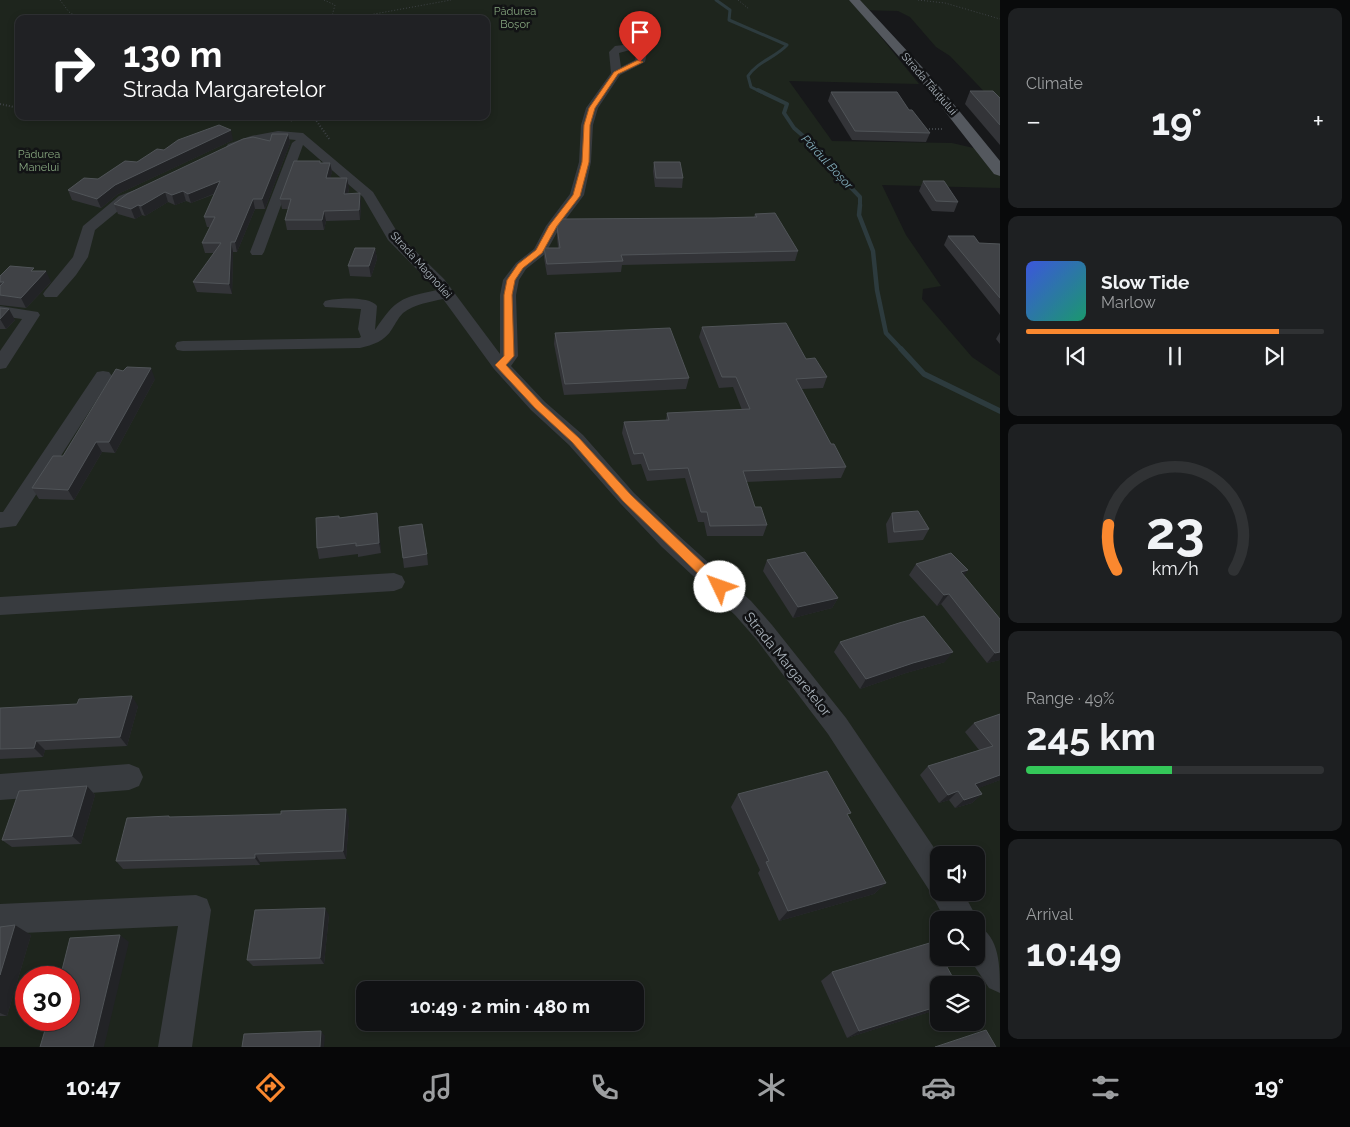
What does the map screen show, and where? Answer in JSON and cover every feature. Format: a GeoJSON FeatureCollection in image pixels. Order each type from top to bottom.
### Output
{"type":"FeatureCollection","features":[{"type":"Feature","properties":{"kind":"main road","name":"Strada Tăuțiului"},"geometry":{"type":"LineString","coordinates":[[854,0],[894,42],[1000,170]]}},
{"type":"Feature","properties":{"kind":"street"},"geometry":{"type":"LineString","coordinates":[[500,365],[509,356],[508,295],[511,280],[520,266],[540,251],[553,226],[577,196],[585,162],[587,125],[592,108],[616,73]]}},
{"type":"Feature","properties":{"kind":"street","name":"Strada Magnoliei"},"geometry":{"type":"LineString","coordinates":[[224,151],[255,138],[278,135],[299,136],[305,140],[368,195],[393,237],[447,293],[500,365]]}},
{"type":"Feature","properties":{"kind":"street"},"geometry":{"type":"LineString","coordinates":[[257,252],[298,143],[305,140]]}},
{"type":"Feature","properties":{"kind":"street"},"geometry":{"type":"LineString","coordinates":[[51,294],[74,268],[87,247],[88,229],[124,199],[156,185]]}},
{"type":"Feature","properties":{"kind":"street"},"geometry":{"type":"LineString","coordinates":[[183,346],[360,343],[382,334],[396,312],[408,304],[447,293]]}},
{"type":"Feature","properties":{"kind":"street"},"geometry":{"type":"LineString","coordinates":[[331,304],[363,304],[370,306],[366,329],[370,340]]}},
{"type":"Feature","properties":{"kind":"street"},"geometry":{"type":"LineString","coordinates":[[0,311],[32,315],[0,364]]}},
{"type":"Feature","properties":{"kind":"street","name":"Strada Margaretelor"},"geometry":{"type":"LineString","coordinates":[[500,365],[538,406],[576,440],[627,498],[670,541],[743,608],[764,632],[837,726],[930,868]]}},
{"type":"Feature","properties":{"kind":"street"},"geometry":{"type":"LineString","coordinates":[[0,520],[9,520],[103,376]]}},
{"type":"Feature","properties":{"kind":"street"},"geometry":{"type":"LineString","coordinates":[[0,606],[394,582]]}},
{"type":"Feature","properties":{"kind":"street"},"geometry":{"type":"LineString","coordinates":[[0,787],[129,777]]}},
{"type":"Feature","properties":{"kind":"street"},"geometry":{"type":"LineString","coordinates":[[0,919],[196,910],[175,1047]]}},
{"type":"Feature","properties":{"kind":"street"},"geometry":{"type":"LineString","coordinates":[[985,954],[1000,977]]}},
{"type":"Feature","properties":{"kind":"path"},"geometry":{"type":"LineString","coordinates":[[60,0],[74,15]]}},
{"type":"Feature","properties":{"kind":"path"},"geometry":{"type":"LineString","coordinates":[[324,0],[335,5],[332,15]]}},
{"type":"Feature","properties":{"kind":"path"},"geometry":{"type":"LineString","coordinates":[[369,15],[451,0]]}},
{"type":"Feature","properties":{"kind":"path"},"geometry":{"type":"LineString","coordinates":[[738,0],[749,9]]}},
{"type":"Feature","properties":{"kind":"path"},"geometry":{"type":"LineString","coordinates":[[918,0],[944,3],[1000,18]]}},
{"type":"Feature","properties":{"kind":"path"},"geometry":{"type":"LineString","coordinates":[[0,104],[15,107]]}},
{"type":"Feature","properties":{"kind":"path"},"geometry":{"type":"LineString","coordinates":[[923,129],[942,129]]}},
{"type":"Feature","properties":{"kind":"green space"},"geometry":{"type":"Polygon","coordinates":[[[0,0],[1000,0],[1000,108],[950,56],[936,47],[910,17],[898,11],[859,10],[919,84],[789,81],[832,141],[952,143],[978,149],[1000,176],[1000,188],[882,185],[906,235],[941,286],[923,289],[922,299],[972,357],[1000,376],[1000,1047],[0,1047],[0,0]]]}},
{"type":"Feature","properties":{"kind":"building"},"geometry":{"type":"Polygon","coordinates":[[[970,91],[993,91],[1000,98],[1000,125],[970,91]]]}},
{"type":"Feature","properties":{"kind":"building"},"geometry":{"type":"Polygon","coordinates":[[[831,92],[897,92],[909,110],[912,110],[930,133],[855,131],[831,92]]]}},
{"type":"Feature","properties":{"kind":"building"},"geometry":{"type":"Polygon","coordinates":[[[219,125],[231,130],[115,185],[97,199],[68,190],[84,178],[98,179],[125,161],[137,162],[157,149],[164,150],[178,140],[219,125]]]}},
{"type":"Feature","properties":{"kind":"building"},"geometry":{"type":"Polygon","coordinates":[[[272,134],[288,134],[262,199],[253,199],[235,242],[231,242],[229,284],[193,282],[221,243],[202,243],[215,217],[204,217],[220,181],[188,194],[183,191],[172,195],[165,192],[141,206],[138,205],[131,209],[114,204],[127,194],[243,139],[253,137],[270,141],[272,134]]]}},
{"type":"Feature","properties":{"kind":"building"},"geometry":{"type":"Polygon","coordinates":[[[294,161],[330,163],[326,178],[347,178],[344,194],[360,193],[359,210],[324,211],[322,220],[285,220],[291,199],[280,199],[294,161]]]}},
{"type":"Feature","properties":{"kind":"building"},"geometry":{"type":"Polygon","coordinates":[[[654,162],[680,162],[683,178],[656,178],[654,162]]]}},
{"type":"Feature","properties":{"kind":"building"},"geometry":{"type":"Polygon","coordinates":[[[923,181],[944,181],[958,202],[936,201],[923,181]]]}},
{"type":"Feature","properties":{"kind":"building"},"geometry":{"type":"Polygon","coordinates":[[[775,213],[798,251],[621,255],[623,261],[547,264],[544,248],[560,248],[557,227],[562,219],[757,217],[755,214],[775,213]]]}},
{"type":"Feature","properties":{"kind":"building"},"geometry":{"type":"Polygon","coordinates":[[[948,236],[974,236],[979,243],[1000,244],[1000,298],[948,236]]]}},
{"type":"Feature","properties":{"kind":"building"},"geometry":{"type":"Polygon","coordinates":[[[355,248],[375,248],[369,266],[348,266],[355,248]]]}},
{"type":"Feature","properties":{"kind":"building"},"geometry":{"type":"Polygon","coordinates":[[[10,266],[34,268],[31,271],[46,271],[21,298],[0,295],[0,286],[4,282],[0,282],[0,276],[10,266]]]}},
{"type":"Feature","properties":{"kind":"building"},"geometry":{"type":"Polygon","coordinates":[[[0,308],[9,309],[0,319],[0,308]]]}},
{"type":"Feature","properties":{"kind":"building"},"geometry":{"type":"Polygon","coordinates":[[[786,323],[806,359],[815,358],[827,377],[796,379],[831,444],[834,444],[846,467],[743,471],[755,507],[761,507],[767,525],[710,526],[707,512],[701,512],[688,468],[649,470],[643,453],[634,454],[624,422],[669,420],[667,413],[750,409],[736,377],[722,377],[702,327],[786,323]]]}},
{"type":"Feature","properties":{"kind":"building"},"geometry":{"type":"Polygon","coordinates":[[[670,328],[689,378],[565,384],[555,333],[670,328]]]}},
{"type":"Feature","properties":{"kind":"building"},"geometry":{"type":"Polygon","coordinates":[[[127,367],[151,368],[109,442],[96,442],[68,490],[32,488],[53,456],[63,456],[116,369],[123,371],[127,367]]]}},
{"type":"Feature","properties":{"kind":"building"},"geometry":{"type":"Polygon","coordinates":[[[918,511],[929,529],[894,532],[892,513],[918,511]]]}},
{"type":"Feature","properties":{"kind":"building"},"geometry":{"type":"Polygon","coordinates":[[[377,513],[379,543],[356,546],[356,543],[317,548],[316,518],[339,516],[339,518],[377,513]]]}},
{"type":"Feature","properties":{"kind":"building"},"geometry":{"type":"Polygon","coordinates":[[[422,524],[427,554],[403,558],[399,527],[422,524]]]}},
{"type":"Feature","properties":{"kind":"building"},"geometry":{"type":"Polygon","coordinates":[[[805,552],[838,598],[798,607],[767,560],[805,552]]]}},
{"type":"Feature","properties":{"kind":"building"},"geometry":{"type":"Polygon","coordinates":[[[951,553],[968,570],[961,572],[1000,619],[1000,652],[995,653],[949,594],[944,595],[916,564],[951,553]]]}},
{"type":"Feature","properties":{"kind":"building"},"geometry":{"type":"Polygon","coordinates":[[[924,616],[953,652],[866,679],[840,642],[899,623],[924,616]]]}},
{"type":"Feature","properties":{"kind":"building"},"geometry":{"type":"Polygon","coordinates":[[[132,696],[120,737],[36,741],[34,748],[0,749],[0,708],[77,704],[79,699],[132,696]]]}},
{"type":"Feature","properties":{"kind":"building"},"geometry":{"type":"Polygon","coordinates":[[[1000,714],[1000,775],[975,784],[982,794],[964,800],[958,791],[948,795],[928,766],[993,746],[974,723],[1000,714]]]}},
{"type":"Feature","properties":{"kind":"building"},"geometry":{"type":"Polygon","coordinates":[[[827,771],[851,813],[847,814],[886,883],[788,911],[766,862],[769,861],[738,794],[827,771]]]}},
{"type":"Feature","properties":{"kind":"building"},"geometry":{"type":"Polygon","coordinates":[[[87,786],[72,836],[2,840],[19,791],[87,786]]]}},
{"type":"Feature","properties":{"kind":"building"},"geometry":{"type":"Polygon","coordinates":[[[346,809],[343,851],[255,854],[255,858],[116,861],[127,818],[281,814],[281,811],[346,809]]]}},
{"type":"Feature","properties":{"kind":"building"},"geometry":{"type":"Polygon","coordinates":[[[325,908],[320,958],[247,960],[255,910],[325,908]]]}},
{"type":"Feature","properties":{"kind":"building"},"geometry":{"type":"Polygon","coordinates":[[[15,925],[0,975],[0,927],[15,925]]]}},
{"type":"Feature","properties":{"kind":"building"},"geometry":{"type":"Polygon","coordinates":[[[120,935],[93,1047],[40,1047],[45,1031],[80,1031],[80,966],[63,966],[70,938],[120,935]]]}},
{"type":"Feature","properties":{"kind":"building"},"geometry":{"type":"Polygon","coordinates":[[[930,943],[930,966],[946,966],[952,976],[930,976],[930,1009],[859,1031],[832,972],[930,943]]]}},
{"type":"Feature","properties":{"kind":"building"},"geometry":{"type":"Polygon","coordinates":[[[321,1031],[320,1047],[242,1047],[244,1034],[321,1031]]]}},
{"type":"Feature","properties":{"kind":"building"},"geometry":{"type":"Polygon","coordinates":[[[985,1031],[996,1047],[935,1047],[985,1031]]]}},
{"type":"Feature","properties":{"kind":"waterway","name":"Pârâul Boșor"},"geometry":{"type":"LineString","coordinates":[[716,0],[730,10],[729,20],[787,45],[748,76],[751,87],[761,92]]}},
{"type":"Feature","properties":{"kind":"waterway","name":"Pârâul Boșor"},"geometry":{"type":"LineString","coordinates":[[758,90],[787,104],[784,113],[794,128],[816,147],[832,168],[860,197],[860,205]]}},
{"type":"Feature","properties":{"kind":"waterway","name":"Pârâul Boșor"},"geometry":{"type":"LineString","coordinates":[[860,205],[859,215],[873,251],[877,290],[886,333],[902,350]]}},
{"type":"Feature","properties":{"kind":"waterway","name":"Pârâul Boșor"},"geometry":{"type":"LineString","coordinates":[[901,349],[924,374],[1000,411]]}},
{"type":"Feature","properties":{"kind":"route"},"geometry":{"type":"LineString","coordinates":[[640,62],[616,73],[592,108],[587,125],[585,162],[577,196],[553,226],[540,251],[520,266],[511,280],[508,295],[509,356],[500,365],[538,406],[576,440],[627,498],[720,587]]}},
{"type":"Feature","properties":{"kind":"park label","name":"Pădurea Boșor"},"geometry":{"type":"Point","coordinates":[515,17]}},
{"type":"Feature","properties":{"kind":"park label","name":"Pădurea Manelui"},"geometry":{"type":"Point","coordinates":[39,160]}}]}
